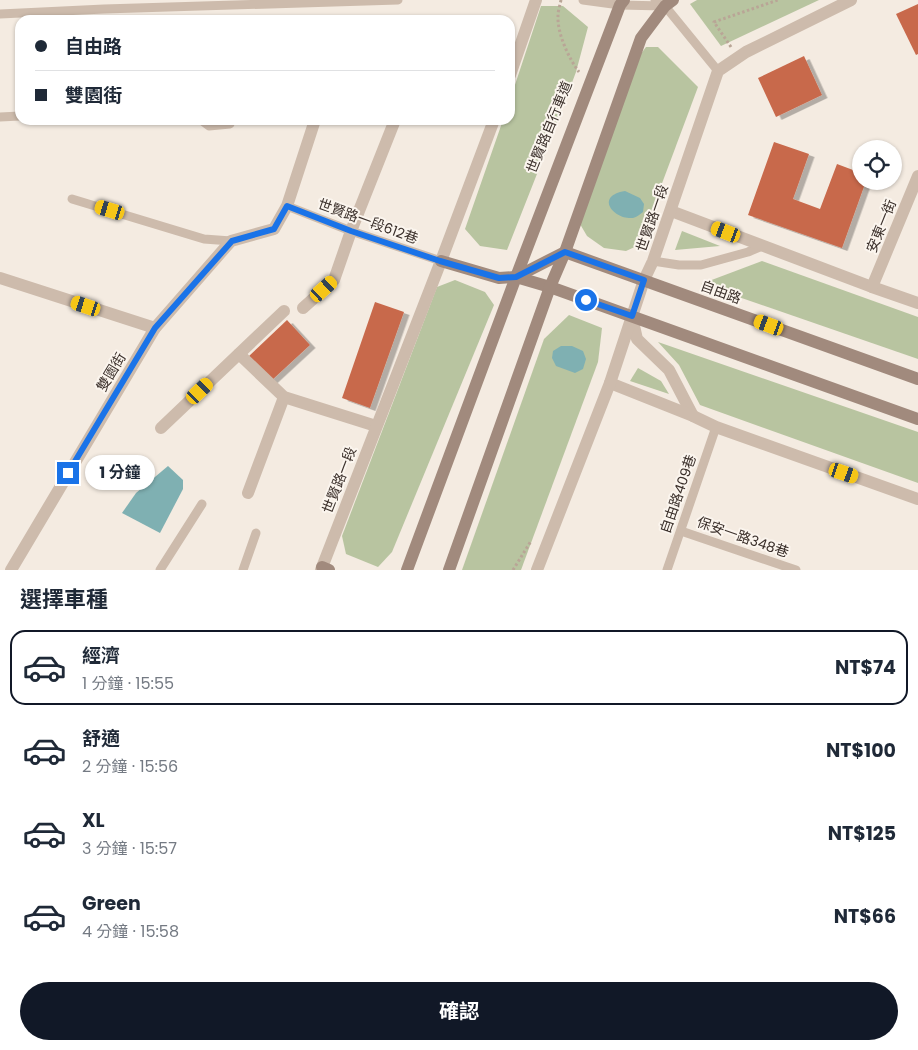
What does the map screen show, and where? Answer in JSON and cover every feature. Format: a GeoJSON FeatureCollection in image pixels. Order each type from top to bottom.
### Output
{"type":"FeatureCollection","features":[{"type":"Feature","properties":{"kind":"street"},"geometry":{"type":"LineString","coordinates":[[515,61],[536,0]]}},
{"type":"Feature","properties":{"kind":"street"},"geometry":{"type":"LineString","coordinates":[[718,71],[746,52],[851,0]]}},
{"type":"Feature","properties":{"kind":"street"},"geometry":{"type":"LineString","coordinates":[[449,570],[550,287],[565,252],[640,38],[664,2]]}},
{"type":"Feature","properties":{"kind":"street"},"geometry":{"type":"LineString","coordinates":[[407,570],[516,277],[622,3]]}},
{"type":"Feature","properties":{"kind":"street","name":"世賢路一段"},"geometry":{"type":"LineString","coordinates":[[537,570],[610,383],[644,280],[653,261],[718,71]]}},
{"type":"Feature","properties":{"kind":"street"},"geometry":{"type":"LineString","coordinates":[[232,241],[274,229],[287,206],[313,125]]}},
{"type":"Feature","properties":{"kind":"street"},"geometry":{"type":"LineString","coordinates":[[303,308],[334,280],[351,231],[393,125]]}},
{"type":"Feature","properties":{"kind":"street","name":"世賢路一段"},"geometry":{"type":"LineString","coordinates":[[324,569],[376,426],[492,125]]}},
{"type":"Feature","properties":{"kind":"street","name":"安東一街"},"geometry":{"type":"LineString","coordinates":[[872,288],[918,176]]}},
{"type":"Feature","properties":{"kind":"street"},"geometry":{"type":"LineString","coordinates":[[670,211],[872,288],[918,303]]}},
{"type":"Feature","properties":{"kind":"street","name":"雙園街"},"geometry":{"type":"LineString","coordinates":[[10,570],[155,328],[232,241]]}},
{"type":"Feature","properties":{"kind":"street"},"geometry":{"type":"LineString","coordinates":[[516,277],[565,252]]}},
{"type":"Feature","properties":{"kind":"street","name":"自由路"},"geometry":{"type":"LineString","coordinates":[[565,252],[918,379]]}},
{"type":"Feature","properties":{"kind":"street"},"geometry":{"type":"LineString","coordinates":[[440,261],[499,278],[516,277],[550,287],[918,419]]}},
{"type":"Feature","properties":{"kind":"street"},"geometry":{"type":"LineString","coordinates":[[0,278],[155,328]]}},
{"type":"Feature","properties":{"kind":"street"},"geometry":{"type":"LineString","coordinates":[[161,428],[284,311]]}},
{"type":"Feature","properties":{"kind":"street"},"geometry":{"type":"LineString","coordinates":[[632,316],[637,339],[669,370],[693,416]]}},
{"type":"Feature","properties":{"kind":"street"},"geometry":{"type":"LineString","coordinates":[[239,354],[284,398],[376,426]]}},
{"type":"Feature","properties":{"kind":"street"},"geometry":{"type":"LineString","coordinates":[[610,383],[716,427],[918,499]]}},
{"type":"Feature","properties":{"kind":"street"},"geometry":{"type":"LineString","coordinates":[[248,493],[284,398]]}},
{"type":"Feature","properties":{"kind":"lane"},"geometry":{"type":"LineString","coordinates":[[0,14],[398,0]]}},
{"type":"Feature","properties":{"kind":"lane"},"geometry":{"type":"LineString","coordinates":[[583,0],[622,3],[664,2],[718,71]]}},
{"type":"Feature","properties":{"kind":"lane"},"geometry":{"type":"LineString","coordinates":[[0,117],[15,116]]}},
{"type":"Feature","properties":{"kind":"lane"},"geometry":{"type":"LineString","coordinates":[[72,199],[204,239],[232,241]]}},
{"type":"Feature","properties":{"kind":"lane","name":"世賢路一段612巷"},"geometry":{"type":"LineString","coordinates":[[287,206],[351,231],[440,261]]}},
{"type":"Feature","properties":{"kind":"lane","name":"自由路"},"geometry":{"type":"LineString","coordinates":[[653,261],[679,265],[701,265],[748,252],[762,246]]}},
{"type":"Feature","properties":{"kind":"lane","name":"自由路409巷"},"geometry":{"type":"LineString","coordinates":[[667,570],[716,427]]}},
{"type":"Feature","properties":{"kind":"lane"},"geometry":{"type":"LineString","coordinates":[[160,570],[202,504]]}},
{"type":"Feature","properties":{"kind":"lane","name":"保安一路348巷"},"geometry":{"type":"LineString","coordinates":[[681,531],[796,570]]}},
{"type":"Feature","properties":{"kind":"lane"},"geometry":{"type":"LineString","coordinates":[[243,570],[256,533]]}},
{"type":"Feature","properties":{"kind":"path","name":"世賢路自行車道"},"geometry":{"type":"LineString","coordinates":[[561,0],[557,17],[560,34],[574,66],[581,75]]}},
{"type":"Feature","properties":{"kind":"path"},"geometry":{"type":"LineString","coordinates":[[732,50],[714,22],[778,0]]}},
{"type":"Feature","properties":{"kind":"green space"},"geometry":{"type":"Polygon","coordinates":[[[697,0],[819,0],[721,46],[690,4],[697,0]]]}},
{"type":"Feature","properties":{"kind":"green space"},"geometry":{"type":"Polygon","coordinates":[[[541,6],[563,6],[588,27],[576,72],[507,250],[480,246],[465,229],[501,125],[515,125],[515,85],[541,6]]]}},
{"type":"Feature","properties":{"kind":"green space"},"geometry":{"type":"Polygon","coordinates":[[[646,47],[658,47],[698,87],[639,245],[626,251],[604,248],[587,236],[580,224],[640,55],[646,47]]]}},
{"type":"Feature","properties":{"kind":"green space"},"geometry":{"type":"Polygon","coordinates":[[[682,231],[720,246],[675,250],[682,231]]]}},
{"type":"Feature","properties":{"kind":"green space"},"geometry":{"type":"Polygon","coordinates":[[[762,261],[918,317],[918,359],[701,284],[762,261]]]}},
{"type":"Feature","properties":{"kind":"green space"},"geometry":{"type":"Polygon","coordinates":[[[455,280],[485,292],[494,305],[392,552],[378,567],[346,554],[342,536],[437,287],[455,280]]]}},
{"type":"Feature","properties":{"kind":"green space"},"geometry":{"type":"Polygon","coordinates":[[[569,315],[602,328],[598,362],[521,570],[462,570],[544,339],[569,315]]]}},
{"type":"Feature","properties":{"kind":"green space"},"geometry":{"type":"Polygon","coordinates":[[[658,342],[918,432],[918,483],[700,405],[679,365],[658,342]]]}},
{"type":"Feature","properties":{"kind":"green space"},"geometry":{"type":"Polygon","coordinates":[[[638,368],[661,381],[669,394],[630,381],[638,368]]]}},
{"type":"Feature","properties":{"kind":"water"},"geometry":{"type":"Polygon","coordinates":[[[625,191],[640,198],[644,204],[643,212],[634,218],[626,218],[619,215],[610,207],[610,198],[625,191]]]}},
{"type":"Feature","properties":{"kind":"water"},"geometry":{"type":"Polygon","coordinates":[[[561,346],[572,346],[583,351],[586,359],[583,369],[575,373],[556,366],[552,358],[553,351],[561,346]]]}},
{"type":"Feature","properties":{"kind":"water"},"geometry":{"type":"Polygon","coordinates":[[[168,466],[183,480],[183,489],[160,533],[122,513],[136,493],[168,466]]]}},
{"type":"Feature","properties":{"kind":"building"},"geometry":{"type":"Polygon","coordinates":[[[918,4],[918,54],[916,55],[896,14],[918,4]]]}},
{"type":"Feature","properties":{"kind":"building"},"geometry":{"type":"Polygon","coordinates":[[[804,56],[822,95],[776,117],[758,78],[804,56]]]}},
{"type":"Feature","properties":{"kind":"building"},"geometry":{"type":"Polygon","coordinates":[[[774,142],[809,154],[793,199],[820,209],[837,164],[852,170],[852,190],[863,190],[842,248],[748,215],[774,142]]]}},
{"type":"Feature","properties":{"kind":"building"},"geometry":{"type":"Polygon","coordinates":[[[375,302],[404,312],[370,408],[342,398],[375,302]]]}},
{"type":"Feature","properties":{"kind":"building"},"geometry":{"type":"Polygon","coordinates":[[[287,320],[310,345],[271,381],[248,357],[287,320]]]}},
{"type":"Feature","properties":{"kind":"route"},"geometry":{"type":"LineString","coordinates":[[68,473],[155,328],[232,241],[274,229],[287,206],[351,231],[440,261],[499,278],[516,277],[565,252],[644,280],[632,316],[586,300]]}}]}
